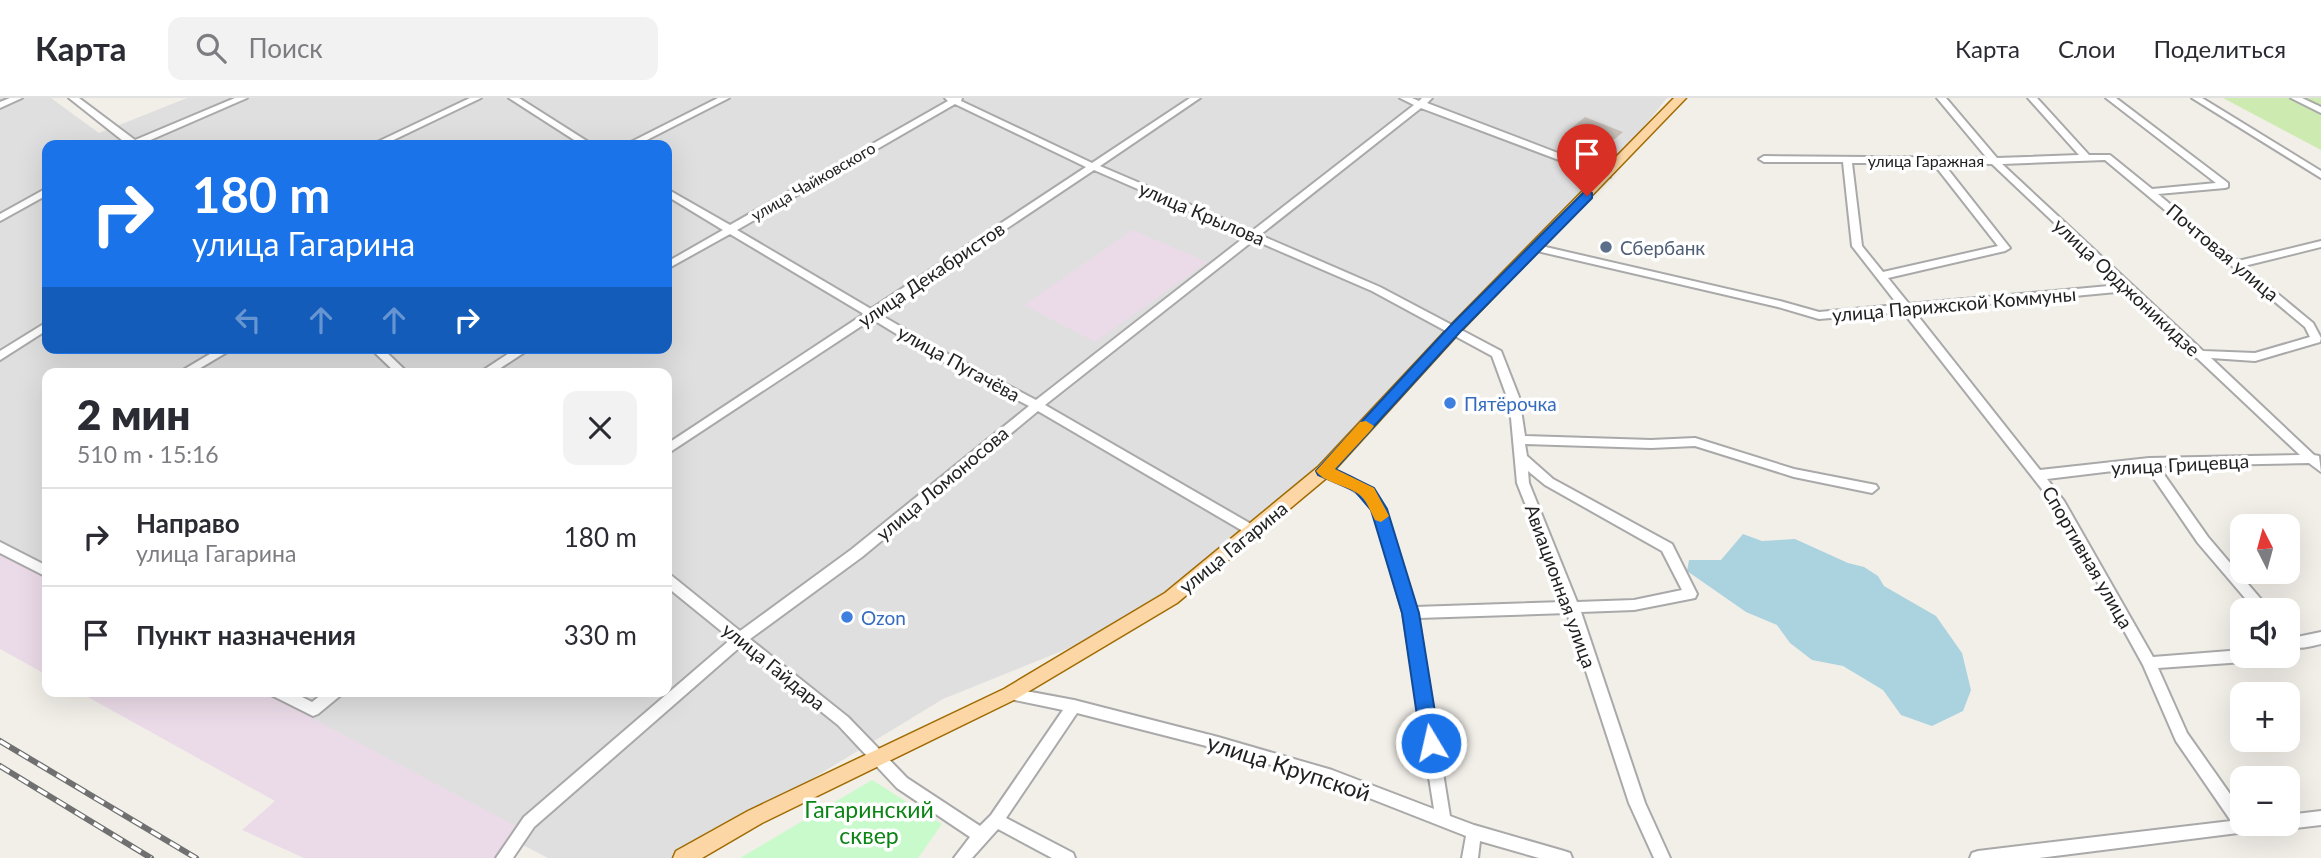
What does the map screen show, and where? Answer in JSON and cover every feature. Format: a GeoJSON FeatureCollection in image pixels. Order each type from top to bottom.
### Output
{"type":"FeatureCollection","features":[{"type":"Feature","properties":{"kind":"main road","name":"улица Гагарина"},"geometry":{"type":"LineString","coordinates":[[683,858],[755,817],[1010,694],[1171,598],[1324,471],[1455,329],[1537,248],[1680,98]]}},
{"type":"Feature","properties":{"kind":"street"},"geometry":{"type":"LineString","coordinates":[[0,105],[18,98]]}},
{"type":"Feature","properties":{"kind":"street"},"geometry":{"type":"LineString","coordinates":[[73,98],[127,140]]}},
{"type":"Feature","properties":{"kind":"street"},"geometry":{"type":"LineString","coordinates":[[145,140],[243,98]]}},
{"type":"Feature","properties":{"kind":"street"},"geometry":{"type":"LineString","coordinates":[[387,140],[477,98]]}},
{"type":"Feature","properties":{"kind":"street"},"geometry":{"type":"LineString","coordinates":[[513,98],[580,140]]}},
{"type":"Feature","properties":{"kind":"street"},"geometry":{"type":"LineString","coordinates":[[640,140],[725,98]]}},
{"type":"Feature","properties":{"kind":"street","name":"улица Декабристов"},"geometry":{"type":"LineString","coordinates":[[672,447],[1196,98]]}},
{"type":"Feature","properties":{"kind":"street"},"geometry":{"type":"LineString","coordinates":[[1404,98],[1424,101],[1606,176]]}},
{"type":"Feature","properties":{"kind":"street","name":"улица Орджоникидзе"},"geometry":{"type":"LineString","coordinates":[[1941,98],[1994,161],[2197,354],[2316,459],[2321,468]]}},
{"type":"Feature","properties":{"kind":"street"},"geometry":{"type":"LineString","coordinates":[[2032,98],[2087,158]]}},
{"type":"Feature","properties":{"kind":"street"},"geometry":{"type":"LineString","coordinates":[[2110,98],[2225,185],[2152,192]]}},
{"type":"Feature","properties":{"kind":"street"},"geometry":{"type":"LineString","coordinates":[[2196,98],[2321,175]]}},
{"type":"Feature","properties":{"kind":"street"},"geometry":{"type":"LineString","coordinates":[[2295,98],[2321,110]]}},
{"type":"Feature","properties":{"kind":"street","name":"улица Крылова"},"geometry":{"type":"LineString","coordinates":[[954,99],[1092,166],[1255,234],[1376,289],[1455,329]]}},
{"type":"Feature","properties":{"kind":"street","name":"улица Чайковского"},"geometry":{"type":"LineString","coordinates":[[672,262],[954,99]]}},
{"type":"Feature","properties":{"kind":"street","name":"улица Ломоносова"},"geometry":{"type":"LineString","coordinates":[[504,858],[529,822],[741,638],[857,553],[1036,405],[1424,101]]}},
{"type":"Feature","properties":{"kind":"street","name":"Почтовая улица"},"geometry":{"type":"LineString","coordinates":[[2087,158],[2107,157],[2152,192],[2309,325],[2316,339],[2255,356],[2197,354]]}},
{"type":"Feature","properties":{"kind":"street","name":"улица Гаражная"},"geometry":{"type":"LineString","coordinates":[[1764,159],[1994,161],[2087,158]]}},
{"type":"Feature","properties":{"kind":"street","name":"Спортивная улица"},"geometry":{"type":"LineString","coordinates":[[1847,160],[1857,246],[2040,475],[2060,504],[2149,663],[2181,737],[2230,807]]}},
{"type":"Feature","properties":{"kind":"street"},"geometry":{"type":"LineString","coordinates":[[1881,276],[2005,248],[1935,160]]}},
{"type":"Feature","properties":{"kind":"street"},"geometry":{"type":"LineString","coordinates":[[0,218],[42,194]]}},
{"type":"Feature","properties":{"kind":"street","name":"улица Пугачёва"},"geometry":{"type":"LineString","coordinates":[[672,195],[940,355],[1036,405],[1253,531]]}},
{"type":"Feature","properties":{"kind":"street"},"geometry":{"type":"LineString","coordinates":[[2236,264],[2321,244]]}},
{"type":"Feature","properties":{"kind":"street","name":"улица Парижской Коммуны"},"geometry":{"type":"LineString","coordinates":[[1537,248],[1780,304],[1819,316],[2127,288]]}},
{"type":"Feature","properties":{"kind":"street"},"geometry":{"type":"LineString","coordinates":[[0,356],[42,328]]}},
{"type":"Feature","properties":{"kind":"street","name":"Авиационная улица"},"geometry":{"type":"LineString","coordinates":[[1455,329],[1497,354],[1513,397],[1523,482],[1572,606],[1637,803],[1662,858]]}},
{"type":"Feature","properties":{"kind":"street"},"geometry":{"type":"LineString","coordinates":[[192,368],[218,354]]}},
{"type":"Feature","properties":{"kind":"street"},"geometry":{"type":"LineString","coordinates":[[381,354],[397,368]]}},
{"type":"Feature","properties":{"kind":"street"},"geometry":{"type":"LineString","coordinates":[[492,368],[516,354]]}},
{"type":"Feature","properties":{"kind":"street"},"geometry":{"type":"LineString","coordinates":[[1520,440],[1651,444],[1695,442],[1794,473],[1872,488]]}},
{"type":"Feature","properties":{"kind":"street"},"geometry":{"type":"LineString","coordinates":[[1410,613],[1634,606],[1690,594],[1667,548],[1558,488],[1520,457]]}},
{"type":"Feature","properties":{"kind":"street","name":"улица Грицевца"},"geometry":{"type":"LineString","coordinates":[[2040,475],[2148,463],[2316,459]]}},
{"type":"Feature","properties":{"kind":"street"},"geometry":{"type":"LineString","coordinates":[[2148,463],[2203,540],[2253,598]]}},
{"type":"Feature","properties":{"kind":"street"},"geometry":{"type":"LineString","coordinates":[[1324,471],[1361,487],[1374,500],[1410,613],[1443,821]]}},
{"type":"Feature","properties":{"kind":"street"},"geometry":{"type":"LineString","coordinates":[[0,547],[42,569]]}},
{"type":"Feature","properties":{"kind":"street","name":"улица Гайдара"},"geometry":{"type":"LineString","coordinates":[[672,584],[843,721],[902,783],[980,835]]}},
{"type":"Feature","properties":{"kind":"street"},"geometry":{"type":"LineString","coordinates":[[2300,640],[2321,638]]}},
{"type":"Feature","properties":{"kind":"street"},"geometry":{"type":"LineString","coordinates":[[2149,663],[2230,657]]}},
{"type":"Feature","properties":{"kind":"street","name":"улица Крупской"},"geometry":{"type":"LineString","coordinates":[[1010,694],[1074,706],[1218,743],[1332,777],[1474,832],[1564,858]]}},
{"type":"Feature","properties":{"kind":"street"},"geometry":{"type":"LineString","coordinates":[[288,697],[313,710],[329,697]]}},
{"type":"Feature","properties":{"kind":"street"},"geometry":{"type":"LineString","coordinates":[[965,857],[980,835],[996,820],[1074,706]]}},
{"type":"Feature","properties":{"kind":"street"},"geometry":{"type":"LineString","coordinates":[[2300,820],[2321,818]]}},
{"type":"Feature","properties":{"kind":"street"},"geometry":{"type":"LineString","coordinates":[[996,820],[1067,858]]}},
{"type":"Feature","properties":{"kind":"street"},"geometry":{"type":"LineString","coordinates":[[1978,858],[2044,855],[2230,827]]}},
{"type":"Feature","properties":{"kind":"street"},"geometry":{"type":"LineString","coordinates":[[1471,858],[1474,832]]}},
{"type":"Feature","properties":{"kind":"shaded area"},"geometry":{"type":"Polygon","coordinates":[[[0,98],[51,98],[99,133],[187,98],[1667,98],[1599,183],[1318,470],[1244,534],[1124,626],[943,699],[682,858],[548,858],[284,721],[244,697],[672,697],[672,368],[42,368],[42,577],[0,551],[0,98]]]}},
{"type":"Feature","properties":{"kind":"shaded area"},"geometry":{"type":"Polygon","coordinates":[[[1133,230],[1207,262],[1095,342],[1024,305],[1133,230]]]}},
{"type":"Feature","properties":{"kind":"shaded area"},"geometry":{"type":"Polygon","coordinates":[[[0,554],[42,575],[42,672],[0,649],[0,554]]]}},
{"type":"Feature","properties":{"kind":"shaded area"},"geometry":{"type":"Polygon","coordinates":[[[88,697],[272,697],[523,830],[497,858],[304,858],[242,830],[275,801],[88,697]]]}},
{"type":"Feature","properties":{"kind":"green space"},"geometry":{"type":"Polygon","coordinates":[[[2223,98],[2321,98],[2321,150],[2223,98]]]}},
{"type":"Feature","properties":{"kind":"green space","name":"Гагаринский сквер"},"geometry":{"type":"Polygon","coordinates":[[[872,780],[942,824],[918,858],[740,858],[872,780]]]}},
{"type":"Feature","properties":{"kind":"water"},"geometry":{"type":"Polygon","coordinates":[[[1743,534],[1762,541],[1795,539],[1848,563],[1864,567],[1878,576],[1884,586],[1936,616],[1962,653],[1971,690],[1963,711],[1932,726],[1901,715],[1883,690],[1843,666],[1812,660],[1790,643],[1777,625],[1746,612],[1687,571],[1689,560],[1721,560],[1743,534]]]}},
{"type":"Feature","properties":{"kind":"building"},"geometry":{"type":"Polygon","coordinates":[[[1585,117],[1623,132],[1590,160],[1559,148],[1571,137],[1564,134],[1585,117]]]}},
{"type":"Feature","properties":{"kind":"railway"},"geometry":{"type":"LineString","coordinates":[[0,741],[196,858]]}},
{"type":"Feature","properties":{"kind":"railway"},"geometry":{"type":"LineString","coordinates":[[0,766],[151,858]]}},
{"type":"Feature","properties":{"kind":"slow traffic"},"geometry":{"type":"LineString","coordinates":[[1366,426],[1324,471],[1368,492],[1381,516]]}},
{"type":"Feature","properties":{"kind":"place","name":"Сбербанк"},"geometry":{"type":"Point","coordinates":[1606,247]}},
{"type":"Feature","properties":{"kind":"place","name":"Пятёрочка"},"geometry":{"type":"Point","coordinates":[1450,403]}},
{"type":"Feature","properties":{"kind":"place","name":"Ozon"},"geometry":{"type":"Point","coordinates":[847,617]}},
{"type":"Feature","properties":{"kind":"route"},"geometry":{"type":"LineString","coordinates":[[1431,743],[1410,613],[1379,509],[1368,492],[1361,487],[1324,471],[1455,329],[1587,196]]}}]}
